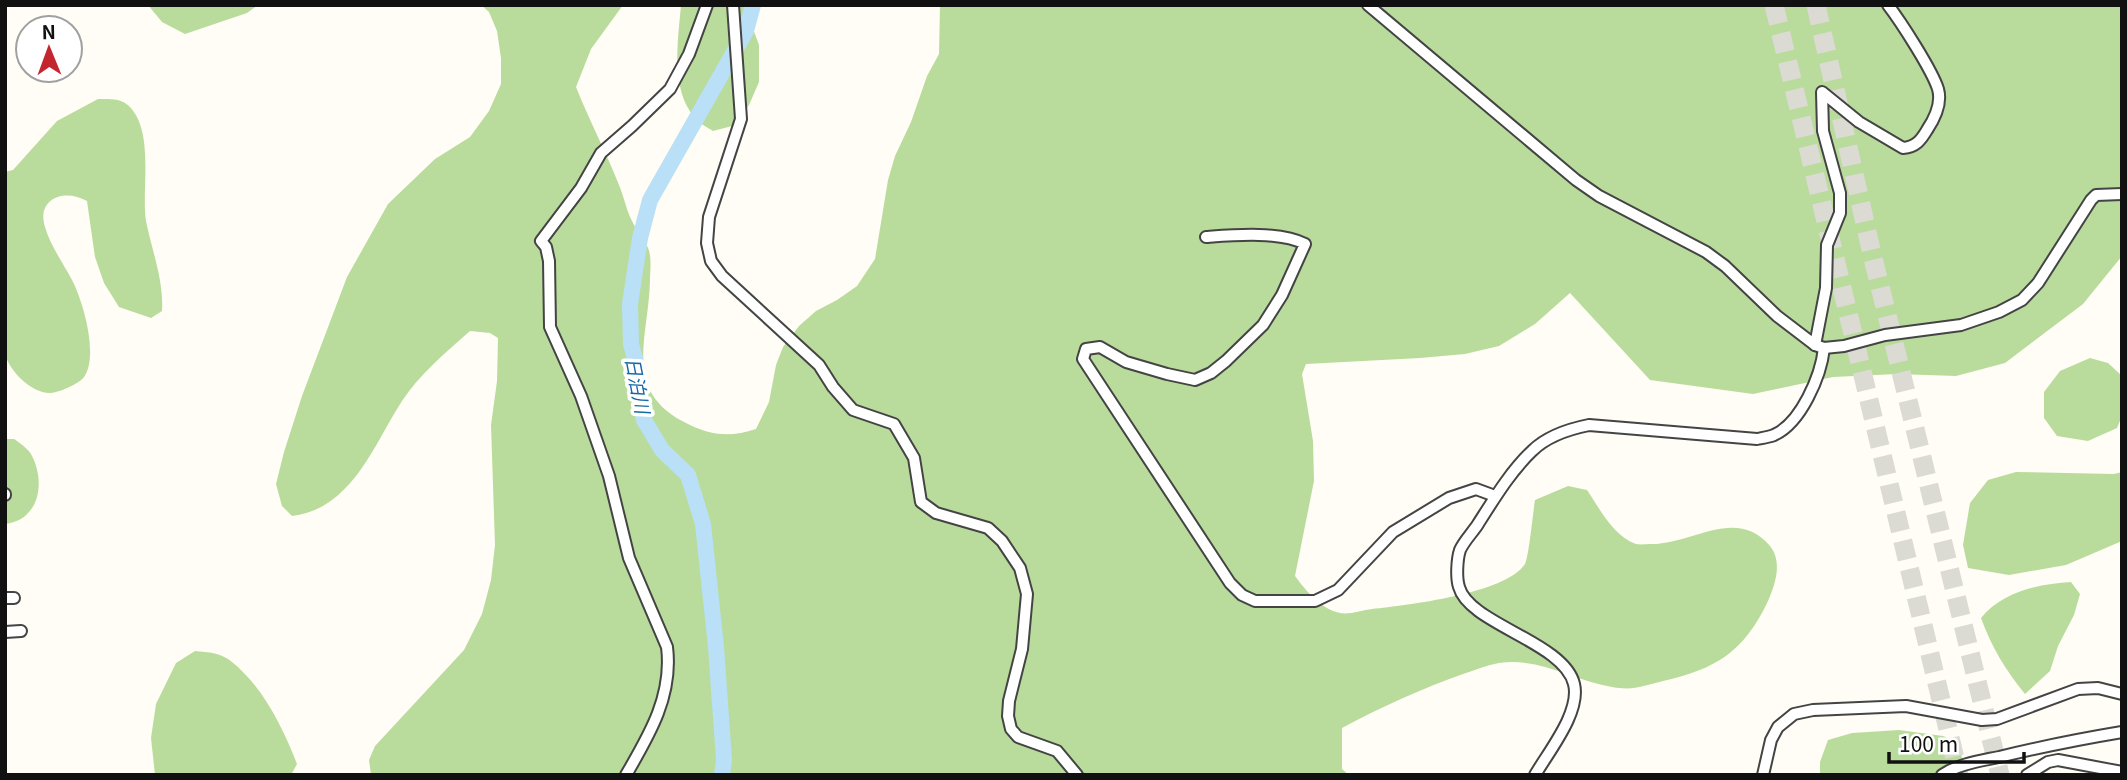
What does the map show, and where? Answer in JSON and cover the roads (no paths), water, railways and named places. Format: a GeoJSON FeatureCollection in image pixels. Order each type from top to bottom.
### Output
{"type":"FeatureCollection","features":[{"type":"Feature","properties":{"kind":"street"},"geometry":{"type":"LineString","coordinates":[[626,775],[650,735],[667,687],[667,647],[629,558],[609,476],[581,396],[550,327],[549,261],[546,247],[541,241],[581,188],[601,153],[670,89],[689,54],[707,5]]}},
{"type":"Feature","properties":{"kind":"street"},"geometry":{"type":"LineString","coordinates":[[733,5],[741,119],[709,217],[707,243],[711,261],[722,276],[819,365],[853,410],[894,424],[914,458],[921,502],[936,513],[988,528],[1002,541],[1020,568],[1027,594],[1022,649],[1009,701],[1011,729],[1018,737],[1057,751],[1077,775]]}},
{"type":"Feature","properties":{"kind":"street"},"geometry":{"type":"LineString","coordinates":[[1368,5],[1576,180],[1598,196],[1706,252],[1725,266],[1777,316],[1819,347],[1844,346],[1885,335],[1961,325],[1999,312],[2022,300],[2038,283],[2096,195],[2122,194]]}},
{"type":"Feature","properties":{"kind":"street"},"geometry":{"type":"LineString","coordinates":[[1535,775],[1567,723],[1574,701],[1575,685],[1569,670],[1554,656],[1470,604],[1459,587],[1460,551],[1495,496],[1532,450],[1572,429],[1589,425],[1757,439],[1774,435],[1801,410],[1822,366],[1819,347],[1826,288],[1827,245],[1840,213],[1840,193],[1823,131],[1822,92],[1859,122],[1903,148],[1911,148],[1919,142],[1934,118],[1938,105],[1938,91],[1928,69],[1888,5]]}},
{"type":"Feature","properties":{"kind":"street"},"geometry":{"type":"LineString","coordinates":[[1206,237],[1242,235],[1285,238],[1305,244],[1282,295],[1263,325],[1226,361],[1195,380],[1126,362],[1100,347],[1086,349],[1083,359],[1230,583],[1242,595],[1255,601],[1315,601],[1338,590],[1393,533],[1449,498],[1476,489],[1495,496]]}},
{"type":"Feature","properties":{"kind":"street"},"geometry":{"type":"LineString","coordinates":[[5,632],[21,631]]}},
{"type":"Feature","properties":{"kind":"street"},"geometry":{"type":"LineString","coordinates":[[1763,775],[1778,727],[1794,714],[1825,709],[1906,706],[1982,720],[1997,719],[2078,690],[2098,688],[2122,694]]}},
{"type":"Feature","properties":{"kind":"street"},"geometry":{"type":"LineString","coordinates":[[1942,775],[1951,769],[2039,747],[2122,733]]}},
{"type":"Feature","properties":{"kind":"street"},"geometry":{"type":"LineString","coordinates":[[2027,775],[2048,762],[2058,760],[2122,772]]}},
{"type":"Feature","properties":{"kind":"waterway","name":"日泊川"},"geometry":{"type":"LineString","coordinates":[[722,775],[724,760],[716,647],[703,524],[688,475],[662,450],[644,420],[637,366],[631,344],[630,304],[640,238],[650,200],[746,31],[753,5]]}},
{"type":"Feature","properties":{"kind":"tunnel"},"geometry":{"type":"LineString","coordinates":[[1774,5],[1959,775]]}},
{"type":"Feature","properties":{"kind":"tunnel"},"geometry":{"type":"LineString","coordinates":[[1816,5],[1872,254],[2000,775]]}}]}
